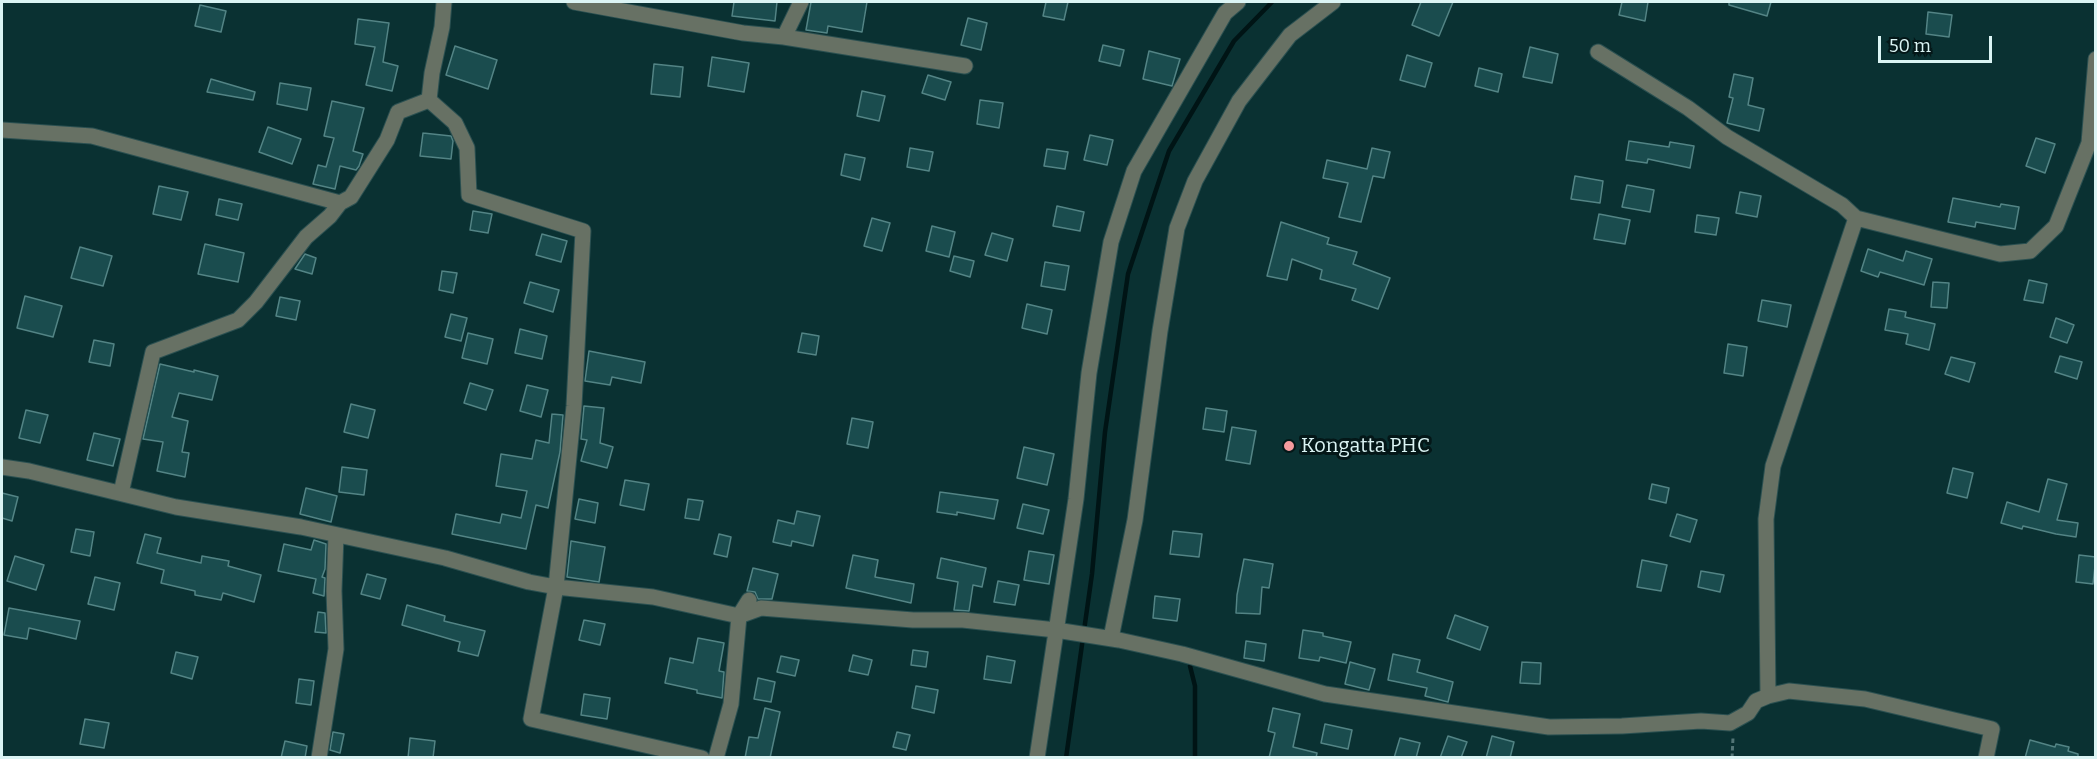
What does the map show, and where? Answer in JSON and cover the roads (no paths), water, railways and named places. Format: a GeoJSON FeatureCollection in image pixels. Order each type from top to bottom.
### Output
{"type":"FeatureCollection","features":[{"type":"Feature","properties":{"kind":"street"},"geometry":{"type":"LineString","coordinates":[[429,99],[442,27],[444,2]]}},
{"type":"Feature","properties":{"kind":"street"},"geometry":{"type":"LineString","coordinates":[[574,2],[743,33],[965,66]]}},
{"type":"Feature","properties":{"kind":"street"},"geometry":{"type":"LineString","coordinates":[[784,38],[801,2]]}},
{"type":"Feature","properties":{"kind":"street"},"geometry":{"type":"LineString","coordinates":[[1037,758],[1063,631],[1089,373],[1111,242],[1134,171],[1225,13],[1238,2]]}},
{"type":"Feature","properties":{"kind":"street"},"geometry":{"type":"LineString","coordinates":[[1111,638],[1135,520],[1160,331],[1177,228],[1195,181],[1239,101],[1290,35],[1333,2]]}},
{"type":"Feature","properties":{"kind":"street"},"geometry":{"type":"LineString","coordinates":[[1598,52],[1688,108],[1727,137],[1842,205],[1856,218],[2000,254],[2030,250],[2056,226],[2089,143],[2096,59]]}},
{"type":"Feature","properties":{"kind":"street"},"geometry":{"type":"LineString","coordinates":[[121,493],[153,352],[238,320],[256,302],[306,237],[330,216],[340,203],[351,197],[362,183],[387,140],[398,112],[429,99]]}},
{"type":"Feature","properties":{"kind":"street"},"geometry":{"type":"LineString","coordinates":[[429,99],[455,123],[467,148],[469,195],[583,231],[574,406],[556,587],[531,719],[702,758]]}},
{"type":"Feature","properties":{"kind":"street"},"geometry":{"type":"LineString","coordinates":[[2,130],[92,136],[340,203]]}},
{"type":"Feature","properties":{"kind":"street"},"geometry":{"type":"LineString","coordinates":[[1768,696],[1766,519],[1773,466],[1856,218]]}},
{"type":"Feature","properties":{"kind":"street"},"geometry":{"type":"LineString","coordinates":[[2,466],[176,507],[336,534],[445,558],[529,582],[653,597],[740,616],[761,608],[913,620],[963,620],[1063,631],[1111,638],[1182,654],[1325,694],[1549,727],[1622,726],[1701,721],[1730,723],[1748,714],[1756,701],[1789,691],[1865,699],[1992,729],[1986,758]]}},
{"type":"Feature","properties":{"kind":"street"},"geometry":{"type":"LineString","coordinates":[[320,758],[336,649],[334,591],[336,534]]}},
{"type":"Feature","properties":{"kind":"street"},"geometry":{"type":"LineString","coordinates":[[716,758],[731,704],[740,616],[749,600]]}},
{"type":"Feature","properties":{"kind":"waterway"},"geometry":{"type":"LineString","coordinates":[[1066,758],[1092,574],[1105,432],[1128,274],[1169,151],[1234,41],[1272,2]]}},
{"type":"Feature","properties":{"kind":"waterway"},"geometry":{"type":"LineString","coordinates":[[1190,666],[1195,686],[1195,758]]}},
{"type":"Feature","properties":{"kind":"place","name":"Kongatta PHC"},"geometry":{"type":"Point","coordinates":[1289,446]}}]}
